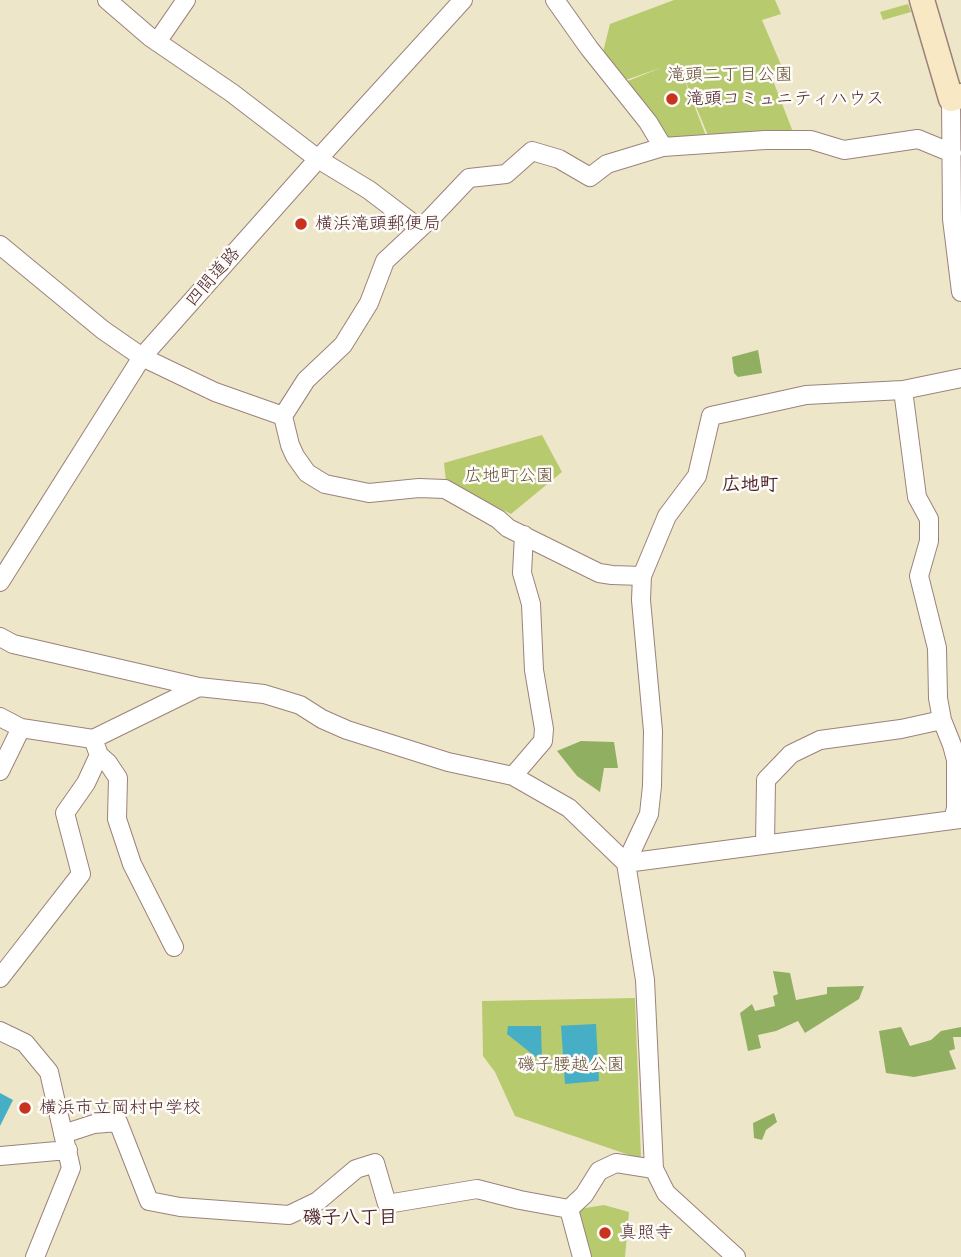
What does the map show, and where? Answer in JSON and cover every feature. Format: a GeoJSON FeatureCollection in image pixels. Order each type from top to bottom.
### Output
{"type":"FeatureCollection","features":[{"type":"Feature","properties":{"kind":"street"},"geometry":{"type":"LineString","coordinates":[[107,0],[157,42],[232,93],[318,159],[369,190],[419,228]]}},
{"type":"Feature","properties":{"kind":"street"},"geometry":{"type":"LineString","coordinates":[[157,42],[186,0]]}},
{"type":"Feature","properties":{"kind":"street","name":"四間道路"},"geometry":{"type":"LineString","coordinates":[[0,582],[142,357],[463,0]]}},
{"type":"Feature","properties":{"kind":"street"},"geometry":{"type":"LineString","coordinates":[[555,0],[648,122],[663,147]]}},
{"type":"Feature","properties":{"kind":"street"},"geometry":{"type":"LineString","coordinates":[[922,0],[956,98],[952,153],[952,219],[961,292]]}},
{"type":"Feature","properties":{"kind":"street"},"geometry":{"type":"LineString","coordinates":[[642,576],[599,573],[524,535],[445,489],[418,488],[369,493],[325,484],[307,473],[295,456],[283,416],[306,380],[343,345],[369,303],[385,261],[469,178],[506,174],[532,151],[559,159],[590,177],[607,164],[663,147],[765,140],[811,140],[844,150],[918,139],[952,153]]}},
{"type":"Feature","properties":{"kind":"street"},"geometry":{"type":"LineString","coordinates":[[0,245],[103,330],[142,357],[215,392],[283,416]]}},
{"type":"Feature","properties":{"kind":"street"},"geometry":{"type":"LineString","coordinates":[[736,1257],[666,1193],[654,1169],[645,980],[626,863],[649,814],[652,786],[653,731],[641,600],[642,576],[667,516],[697,476],[711,416],[806,395],[904,390],[961,378]]}},
{"type":"Feature","properties":{"kind":"street"},"geometry":{"type":"LineString","coordinates":[[626,863],[957,820],[956,761],[942,720],[938,698],[937,648],[919,576],[929,541],[929,519],[918,497],[904,390]]}},
{"type":"Feature","properties":{"kind":"street"},"geometry":{"type":"LineString","coordinates":[[513,776],[543,741],[544,729],[534,670],[531,604],[523,573],[524,535]]}},
{"type":"Feature","properties":{"kind":"street"},"geometry":{"type":"LineString","coordinates":[[0,637],[13,644],[199,687],[264,694],[300,705],[347,730],[448,762],[513,776],[569,808],[626,863]]}},
{"type":"Feature","properties":{"kind":"street"},"geometry":{"type":"LineString","coordinates":[[0,978],[81,874],[65,813],[86,783],[96,747],[199,687]]}},
{"type":"Feature","properties":{"kind":"street"},"geometry":{"type":"LineString","coordinates":[[0,718],[21,728],[96,747],[118,778],[117,819],[132,864],[174,947]]}},
{"type":"Feature","properties":{"kind":"street"},"geometry":{"type":"LineString","coordinates":[[765,844],[766,780],[791,754],[820,740],[901,729],[942,720]]}},
{"type":"Feature","properties":{"kind":"street"},"geometry":{"type":"LineString","coordinates":[[0,771],[21,728]]}},
{"type":"Feature","properties":{"kind":"street"},"geometry":{"type":"LineString","coordinates":[[0,1031],[25,1044],[49,1072],[71,1168],[35,1257]]}},
{"type":"Feature","properties":{"kind":"street"},"geometry":{"type":"LineString","coordinates":[[0,1156],[65,1142],[94,1124],[118,1122],[149,1200],[180,1207],[289,1214],[318,1201],[356,1169],[375,1163],[387,1204],[477,1189],[569,1209]]}},
{"type":"Feature","properties":{"kind":"street"},"geometry":{"type":"LineString","coordinates":[[569,1209],[584,1195],[599,1171],[616,1163],[654,1169]]}},
{"type":"Feature","properties":{"kind":"street"},"geometry":{"type":"LineString","coordinates":[[569,1209],[582,1257]]}},
{"type":"Feature","properties":{"kind":"green space","name":"滝頭二丁目公園"},"geometry":{"type":"Polygon","coordinates":[[[674,0],[775,0],[781,14],[762,20],[784,72],[772,78],[793,132],[709,138],[678,63],[706,136],[663,141],[620,84],[663,67],[623,81],[603,52],[610,24],[674,0]]]}},
{"type":"Feature","properties":{"kind":"green space"},"geometry":{"type":"Polygon","coordinates":[[[908,4],[911,12],[883,20],[880,12],[908,4]]]}},
{"type":"Feature","properties":{"kind":"green space"},"geometry":{"type":"Polygon","coordinates":[[[758,350],[762,373],[738,377],[734,373],[732,357],[758,350]]]}},
{"type":"Feature","properties":{"kind":"green space","name":"広地町公園"},"geometry":{"type":"Polygon","coordinates":[[[542,435],[562,472],[511,514],[446,482],[444,463],[542,435]]]}},
{"type":"Feature","properties":{"kind":"green space"},"geometry":{"type":"Polygon","coordinates":[[[581,741],[614,742],[618,768],[604,768],[600,792],[577,776],[557,751],[581,741]]]}},
{"type":"Feature","properties":{"kind":"green space"},"geometry":{"type":"Polygon","coordinates":[[[773,971],[790,973],[796,1000],[827,994],[827,987],[864,986],[859,999],[805,1033],[798,1021],[776,1031],[758,1035],[761,1048],[748,1051],[740,1013],[752,1004],[755,1011],[775,1006],[773,996],[778,994],[773,971]]]}},
{"type":"Feature","properties":{"kind":"green space","name":"磯子腰越公園"},"geometry":{"type":"Polygon","coordinates":[[[635,998],[641,1159],[515,1116],[495,1072],[483,1056],[482,1001],[635,998]]]}},
{"type":"Feature","properties":{"kind":"green space"},"geometry":{"type":"Polygon","coordinates":[[[901,1027],[910,1046],[931,1040],[941,1031],[961,1027],[961,1037],[953,1037],[955,1049],[949,1051],[956,1069],[914,1077],[886,1073],[879,1031],[901,1027]]]}},
{"type":"Feature","properties":{"kind":"green space"},"geometry":{"type":"Polygon","coordinates":[[[774,1113],[777,1122],[766,1130],[762,1140],[754,1138],[753,1123],[774,1113]]]}},
{"type":"Feature","properties":{"kind":"green space","name":"真照寺"},"geometry":{"type":"Polygon","coordinates":[[[604,1205],[629,1212],[625,1257],[590,1257],[579,1209],[604,1205]]]}},
{"type":"Feature","properties":{"kind":"water"},"geometry":{"type":"Polygon","coordinates":[[[596,1024],[599,1081],[565,1084],[561,1026],[556,1026],[596,1024]]]}},
{"type":"Feature","properties":{"kind":"water"},"geometry":{"type":"Polygon","coordinates":[[[508,1026],[541,1026],[542,1062],[507,1034],[508,1026]]]}},
{"type":"Feature","properties":{"kind":"water"},"geometry":{"type":"Polygon","coordinates":[[[0,1093],[13,1100],[0,1126],[0,1093]]]}},
{"type":"Feature","properties":{"kind":"place","name":"滝頭コミュニティハウス"},"geometry":{"type":"Point","coordinates":[672,99]}},
{"type":"Feature","properties":{"kind":"place","name":"横浜滝頭郵便局"},"geometry":{"type":"Point","coordinates":[301,224]}},
{"type":"Feature","properties":{"kind":"place","name":"横浜市立岡村中学校"},"geometry":{"type":"Point","coordinates":[25,1108]}},
{"type":"Feature","properties":{"kind":"place","name":"真照寺"},"geometry":{"type":"Point","coordinates":[605,1233]}},
{"type":"Feature","properties":{"kind":"district","name":"広地町"},"geometry":{"type":"Point","coordinates":[750,485]}},
{"type":"Feature","properties":{"kind":"district","name":"磯子八丁目"},"geometry":{"type":"Point","coordinates":[350,1218]}}]}
